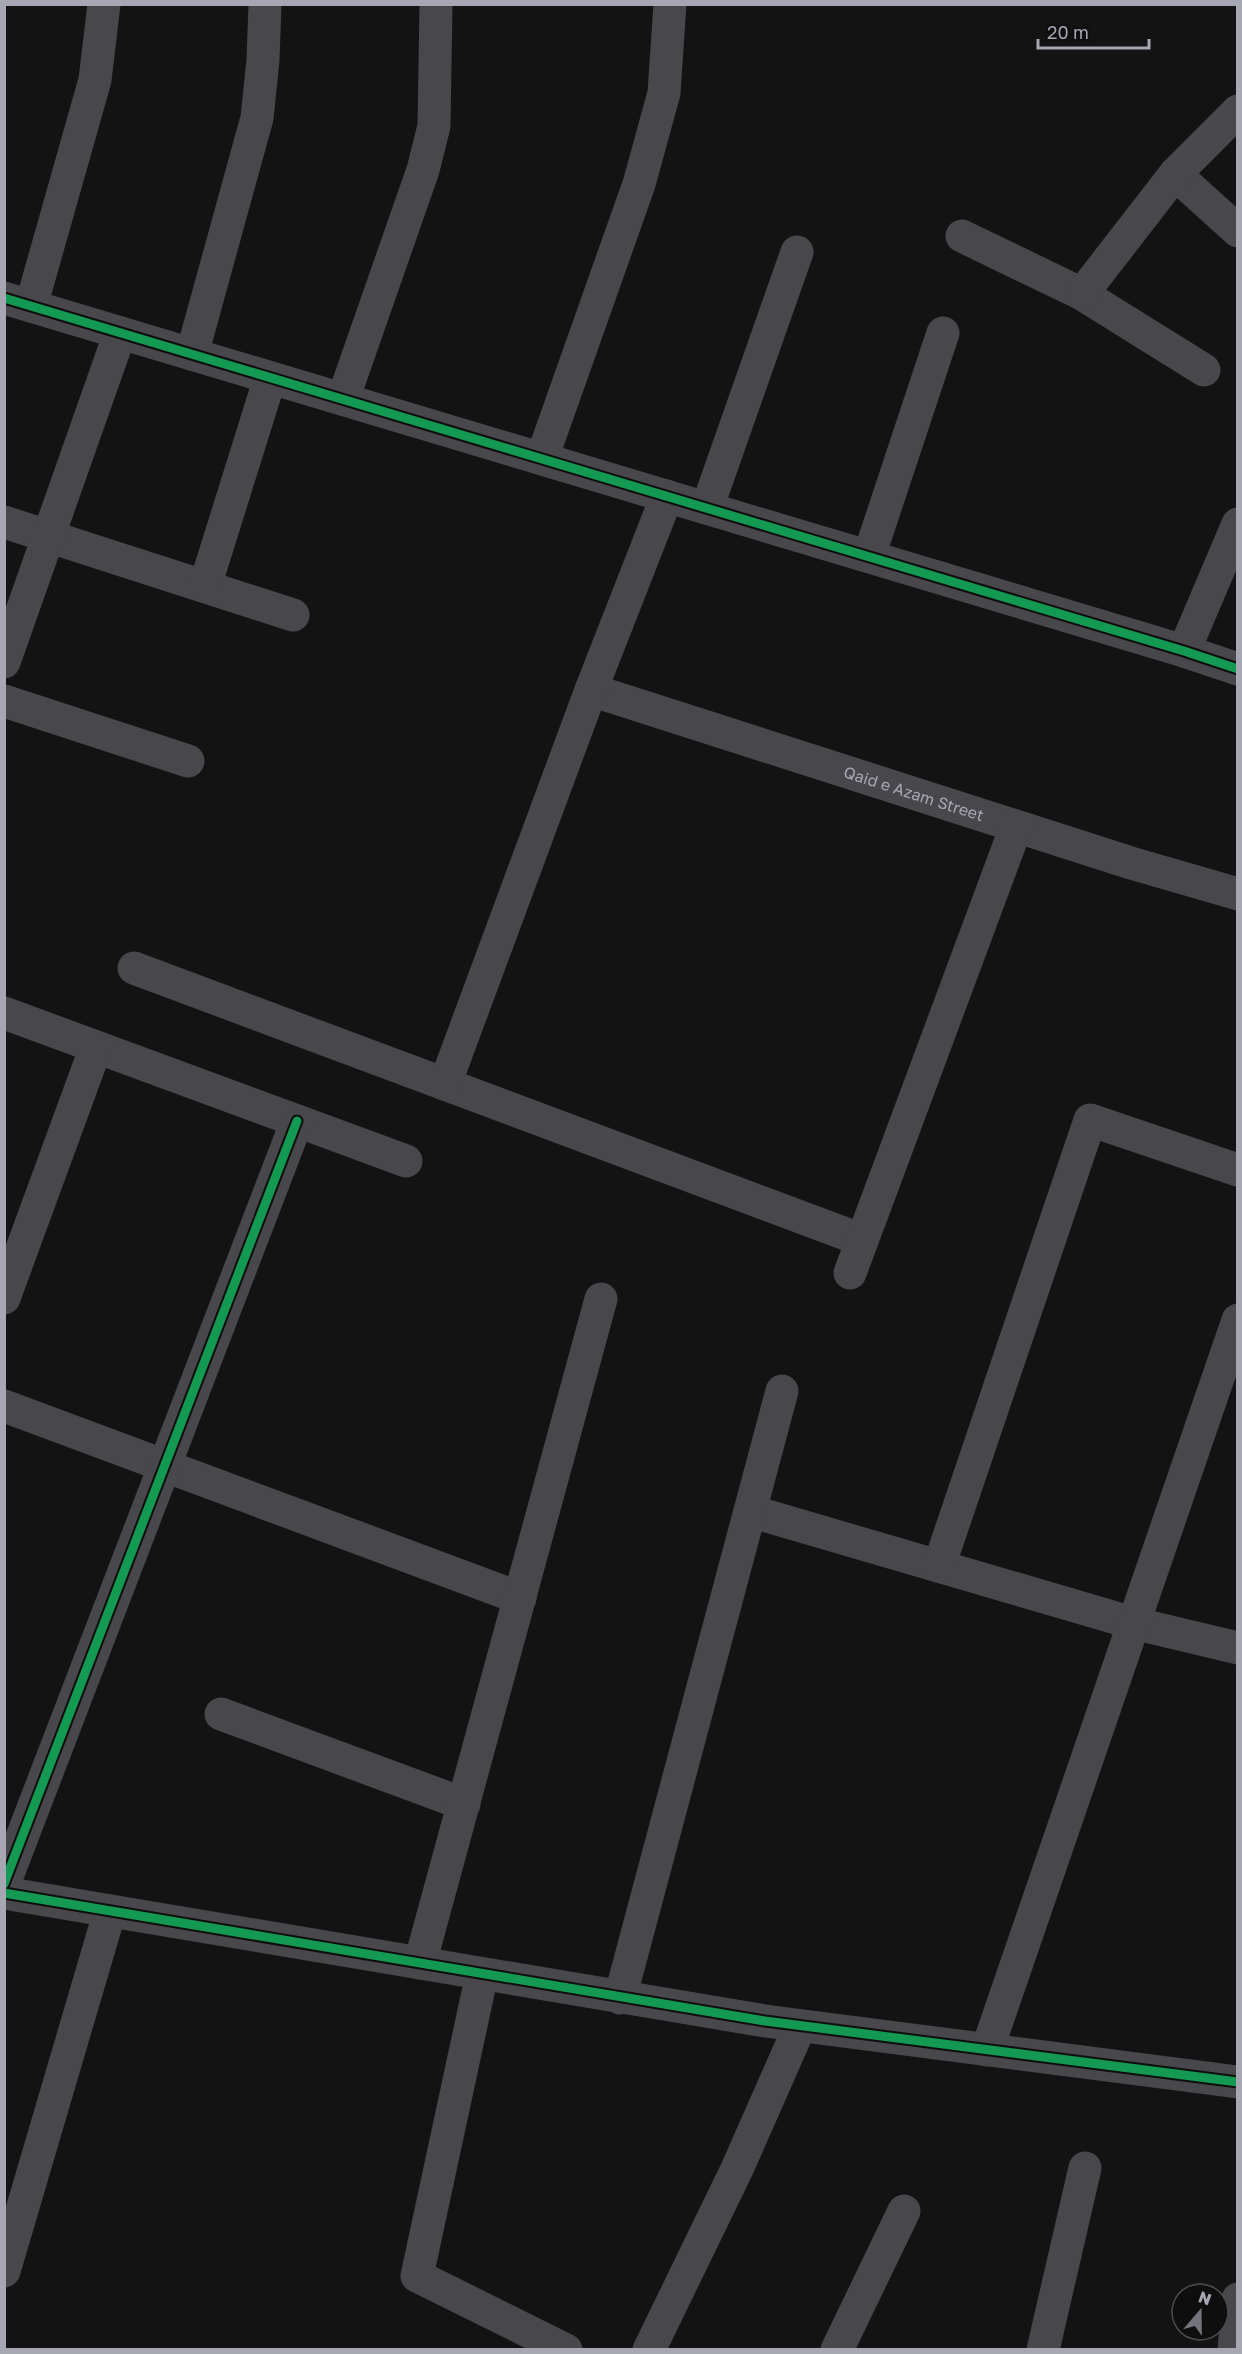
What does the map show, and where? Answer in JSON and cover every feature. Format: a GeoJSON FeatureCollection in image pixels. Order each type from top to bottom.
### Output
{"type":"FeatureCollection","features":[{"type":"Feature","properties":{"kind":"street"},"geometry":{"type":"LineString","coordinates":[[104,4],[95,80],[18,302],[1238,669]]}},
{"type":"Feature","properties":{"kind":"street"},"geometry":{"type":"LineString","coordinates":[[192,354],[257,118],[263,60],[265,4]]}},
{"type":"Feature","properties":{"kind":"street"},"geometry":{"type":"LineString","coordinates":[[343,399],[423,170],[434,126],[436,4]]}},
{"type":"Feature","properties":{"kind":"street"},"geometry":{"type":"LineString","coordinates":[[542,459],[639,184],[653,138],[664,93],[670,4]]}},
{"type":"Feature","properties":{"kind":"street"},"geometry":{"type":"LineString","coordinates":[[1082,294],[1175,174],[1238,111]]}},
{"type":"Feature","properties":{"kind":"street"},"geometry":{"type":"LineString","coordinates":[[1175,174],[1238,231]]}},
{"type":"Feature","properties":{"kind":"street"},"geometry":{"type":"LineString","coordinates":[[962,236],[1082,294],[1203,370]]}},
{"type":"Feature","properties":{"kind":"street"},"geometry":{"type":"LineString","coordinates":[[707,508],[797,252]]}},
{"type":"Feature","properties":{"kind":"street"},"geometry":{"type":"LineString","coordinates":[[4,662],[120,333]]}},
{"type":"Feature","properties":{"kind":"street"},"geometry":{"type":"LineString","coordinates":[[868,556],[943,333]]}},
{"type":"Feature","properties":{"kind":"street"},"geometry":{"type":"LineString","coordinates":[[205,586],[270,378]]}},
{"type":"Feature","properties":{"kind":"street"},"geometry":{"type":"LineString","coordinates":[[445,1084],[591,690],[667,496]]}},
{"type":"Feature","properties":{"kind":"street"},"geometry":{"type":"LineString","coordinates":[[4,522],[293,615]]}},
{"type":"Feature","properties":{"kind":"street"},"geometry":{"type":"LineString","coordinates":[[1184,651],[1238,524]]}},
{"type":"Feature","properties":{"kind":"street","name":"Qaid e Azam Street"},"geometry":{"type":"LineString","coordinates":[[591,690],[1016,827],[1238,894]]}},
{"type":"Feature","properties":{"kind":"street"},"geometry":{"type":"LineString","coordinates":[[4,701],[189,761]]}},
{"type":"Feature","properties":{"kind":"street"},"geometry":{"type":"LineString","coordinates":[[850,1274],[1016,827]]}},
{"type":"Feature","properties":{"kind":"street"},"geometry":{"type":"LineString","coordinates":[[134,968],[862,1240]]}},
{"type":"Feature","properties":{"kind":"street"},"geometry":{"type":"LineString","coordinates":[[4,1013],[406,1161]]}},
{"type":"Feature","properties":{"kind":"street"},"geometry":{"type":"LineString","coordinates":[[4,1298],[96,1047]]}},
{"type":"Feature","properties":{"kind":"street"},"geometry":{"type":"LineString","coordinates":[[939,1566],[1090,1119],[1238,1170]]}},
{"type":"Feature","properties":{"kind":"street"},"geometry":{"type":"LineString","coordinates":[[4,1884],[297,1121]]}},
{"type":"Feature","properties":{"kind":"street"},"geometry":{"type":"LineString","coordinates":[[420,1963],[601,1299]]}},
{"type":"Feature","properties":{"kind":"street"},"geometry":{"type":"LineString","coordinates":[[987,2050],[1238,1320]]}},
{"type":"Feature","properties":{"kind":"street"},"geometry":{"type":"LineString","coordinates":[[620,1998],[782,1391]]}},
{"type":"Feature","properties":{"kind":"street"},"geometry":{"type":"LineString","coordinates":[[4,1406],[520,1598]]}},
{"type":"Feature","properties":{"kind":"street"},"geometry":{"type":"LineString","coordinates":[[750,1511],[1133,1623],[1238,1648]]}},
{"type":"Feature","properties":{"kind":"street"},"geometry":{"type":"LineString","coordinates":[[221,1714],[464,1804]]}},
{"type":"Feature","properties":{"kind":"street"},"geometry":{"type":"LineString","coordinates":[[4,1893],[620,1998],[800,2026],[1238,2082]]}},
{"type":"Feature","properties":{"kind":"street"},"geometry":{"type":"LineString","coordinates":[[4,2271],[110,1911]]}},
{"type":"Feature","properties":{"kind":"street"},"geometry":{"type":"LineString","coordinates":[[482,1974],[417,2276],[566,2349]]}},
{"type":"Feature","properties":{"kind":"street"},"geometry":{"type":"LineString","coordinates":[[650,2349],[737,2169],[800,2026]]}},
{"type":"Feature","properties":{"kind":"street"},"geometry":{"type":"LineString","coordinates":[[1043,2349],[1085,2168]]}},
{"type":"Feature","properties":{"kind":"street"},"geometry":{"type":"LineString","coordinates":[[837,2349],[904,2211]]}},
{"type":"Feature","properties":{"kind":"street"},"geometry":{"type":"LineString","coordinates":[[1234,2349],[1238,2299]]}},
{"type":"Feature","properties":{"kind":"cycle path"},"geometry":{"type":"LineString","coordinates":[[4,298],[1238,669]]}},
{"type":"Feature","properties":{"kind":"cycle path"},"geometry":{"type":"LineString","coordinates":[[4,1884],[297,1121]]}},
{"type":"Feature","properties":{"kind":"cycle path"},"geometry":{"type":"LineString","coordinates":[[4,1893],[765,2021],[1238,2082]]}}]}
